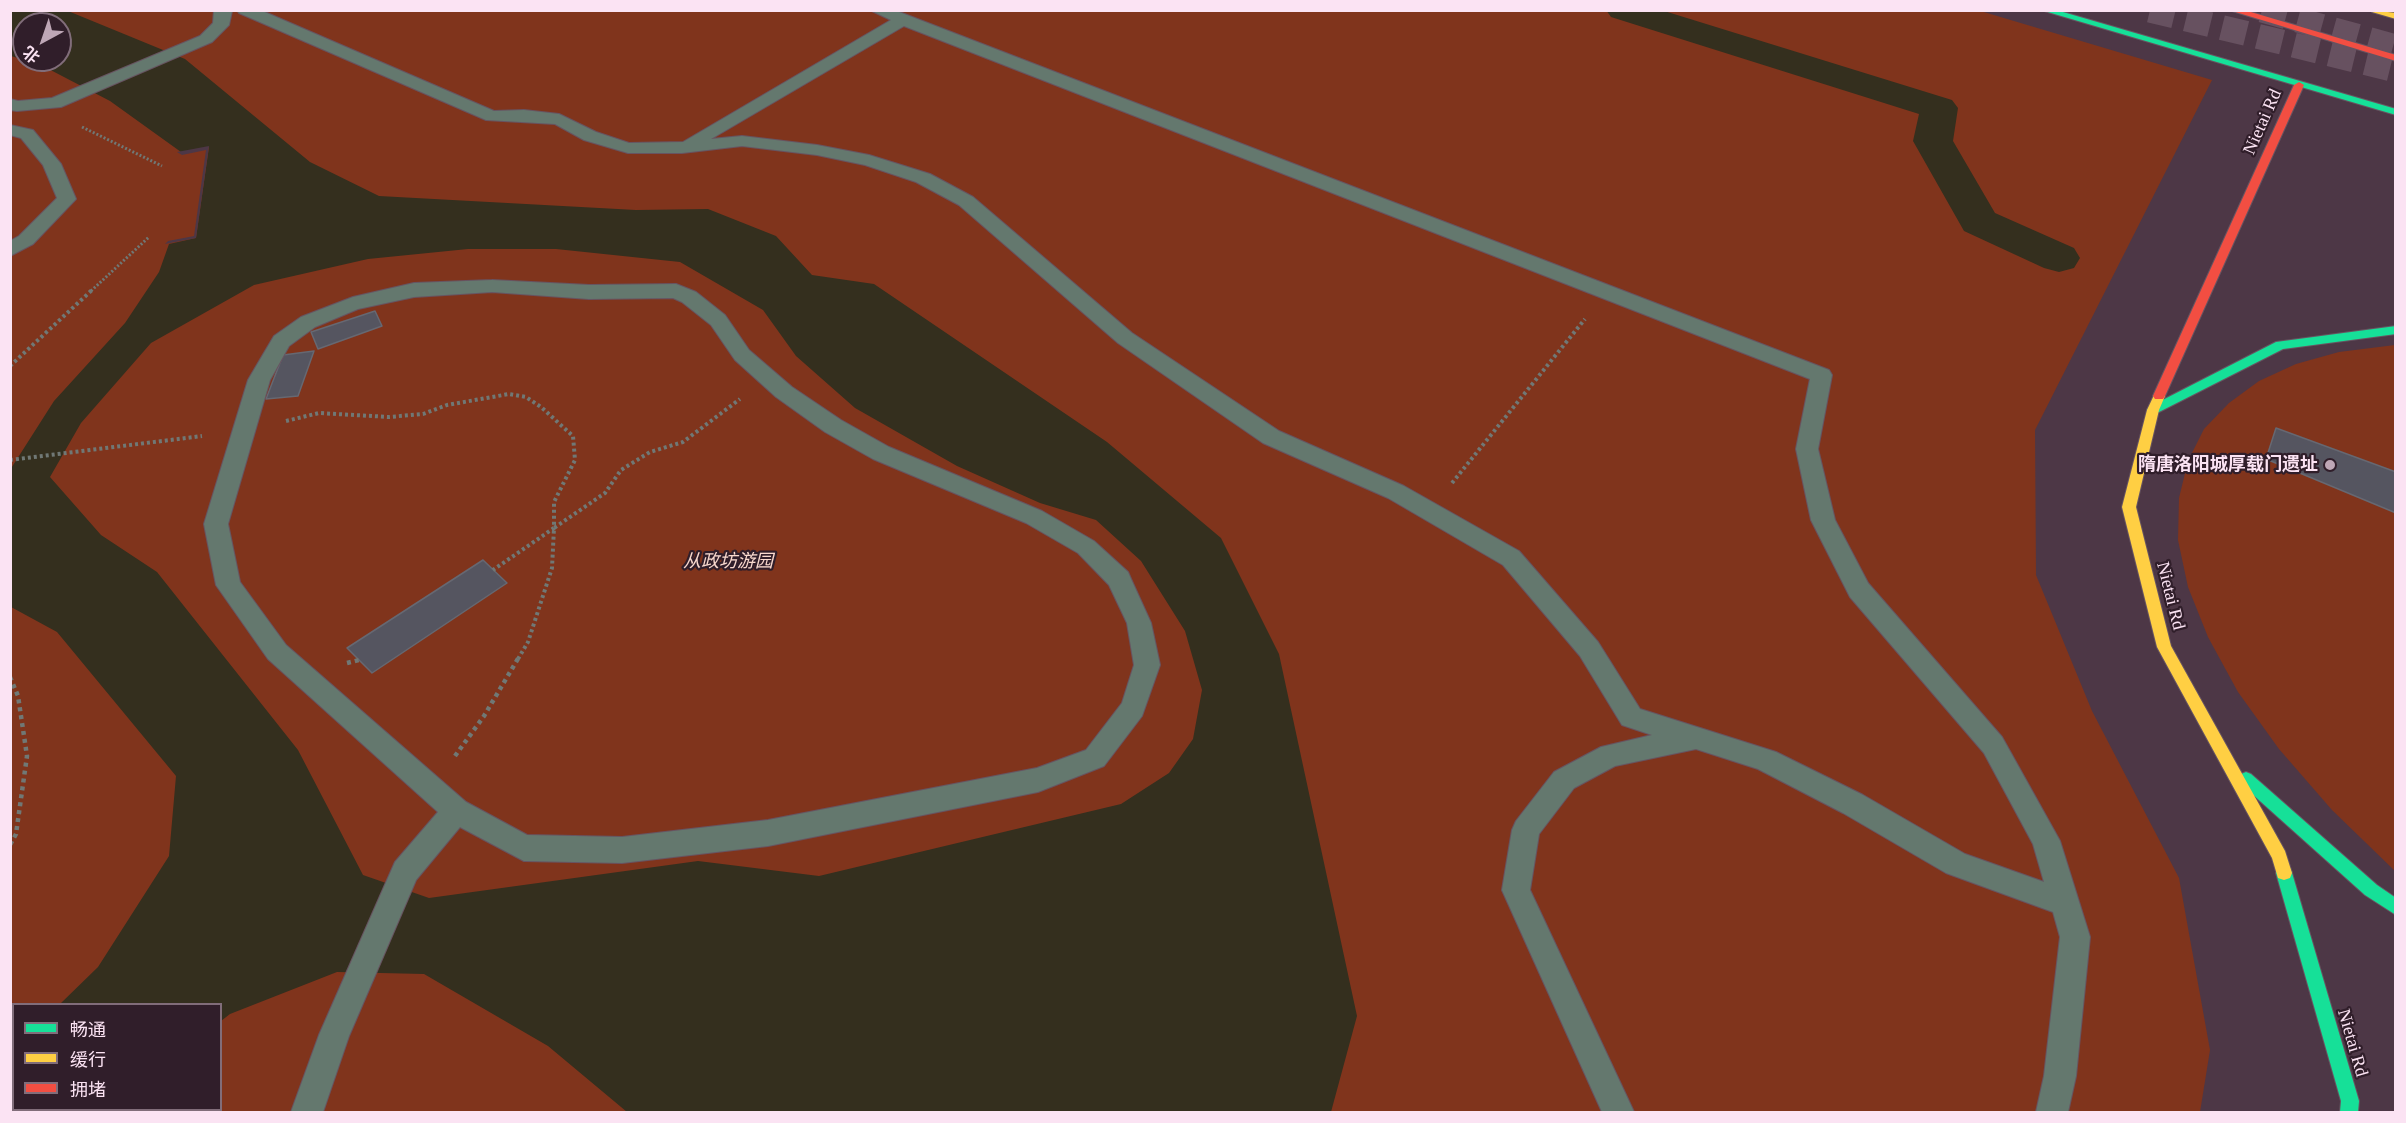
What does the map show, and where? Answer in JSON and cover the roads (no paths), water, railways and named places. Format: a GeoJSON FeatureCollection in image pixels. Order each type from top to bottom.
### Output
{"type":"FeatureCollection","features":[{"type":"Feature","properties":{"kind":"main road"},"geometry":{"type":"LineString","coordinates":[[2044,10],[2396,112]]}},
{"type":"Feature","properties":{"kind":"main road"},"geometry":{"type":"LineString","coordinates":[[2233,10],[2396,58]]}},
{"type":"Feature","properties":{"kind":"main road"},"geometry":{"type":"LineString","coordinates":[[2375,10],[2396,16]]}},
{"type":"Feature","properties":{"kind":"main road","name":"Nietai Rd"},"geometry":{"type":"LineString","coordinates":[[2300,85],[2153,410],[2129,507],[2164,647],[2279,856],[2350,1101],[2349,1113]]}},
{"type":"Feature","properties":{"kind":"main road"},"geometry":{"type":"LineString","coordinates":[[2153,410],[2280,345],[2396,330]]}},
{"type":"Feature","properties":{"kind":"main road"},"geometry":{"type":"LineString","coordinates":[[2229,764],[2371,890],[2396,908]]}},
{"type":"Feature","properties":{"kind":"lane"},"geometry":{"type":"LineString","coordinates":[[10,104],[16,106],[55,103],[206,39],[221,25],[224,11],[222,10]]}},
{"type":"Feature","properties":{"kind":"lane"},"geometry":{"type":"LineString","coordinates":[[878,10],[1821,375],[1807,449],[1823,520],[1859,590],[1993,745],[2046,840],[2075,937],[2060,1076],[2052,1113]]}},
{"type":"Feature","properties":{"kind":"lane"},"geometry":{"type":"LineString","coordinates":[[253,12],[492,116],[524,115],[559,119],[590,136],[628,148],[682,148],[742,141],[816,150],[869,160],[923,178],[966,201],[1125,338],[1271,437],[1396,492],[1511,558],[1589,649],[1631,717],[1766,760],[1852,804],[1956,864],[2065,903]]}},
{"type":"Feature","properties":{"kind":"lane"},"geometry":{"type":"LineString","coordinates":[[682,148],[903,20]]}},
{"type":"Feature","properties":{"kind":"lane"},"geometry":{"type":"LineString","coordinates":[[10,130],[27,134],[52,164],[67,199],[26,240],[10,250]]}},
{"type":"Feature","properties":{"kind":"lane"},"geometry":{"type":"LineString","coordinates":[[492,286],[589,292],[676,291],[689,297],[718,320],[742,355],[764,375],[832,426],[881,453],[1034,517],[1086,547],[1119,579],[1139,623],[1147,665],[1133,708],[1095,758],[1038,780],[768,833],[622,850],[524,848],[456,811],[277,652],[228,585],[216,524],[259,380],[281,341],[308,322],[353,304],[414,290],[492,286]]}},
{"type":"Feature","properties":{"kind":"lane"},"geometry":{"type":"LineString","coordinates":[[1618,1113],[1516,890],[1526,830],[1563,780],[1610,755],[1698,737]]}},
{"type":"Feature","properties":{"kind":"lane"},"geometry":{"type":"LineString","coordinates":[[307,1113],[334,1035],[405,871],[456,811]]}},
{"type":"Feature","properties":{"kind":"waterway"},"geometry":{"type":"LineString","coordinates":[[1623,10],[1939,108],[1933,141],[1979,222],[2059,258]]}},
{"type":"Feature","properties":{"kind":"tunnel"},"geometry":{"type":"LineString","coordinates":[[2150,10],[2396,70]]}},
{"type":"Feature","properties":{"kind":"tunnel"},"geometry":{"type":"LineString","coordinates":[[2262,10],[2396,47]]}},
{"type":"Feature","properties":{"kind":"place","name":"隋唐洛阳城厚载门遗址"},"geometry":{"type":"Point","coordinates":[2330,465]}},
{"type":"Feature","properties":{"kind":"park label","name":"从政坊游园"},"geometry":{"type":"Point","coordinates":[728,562]}}]}
